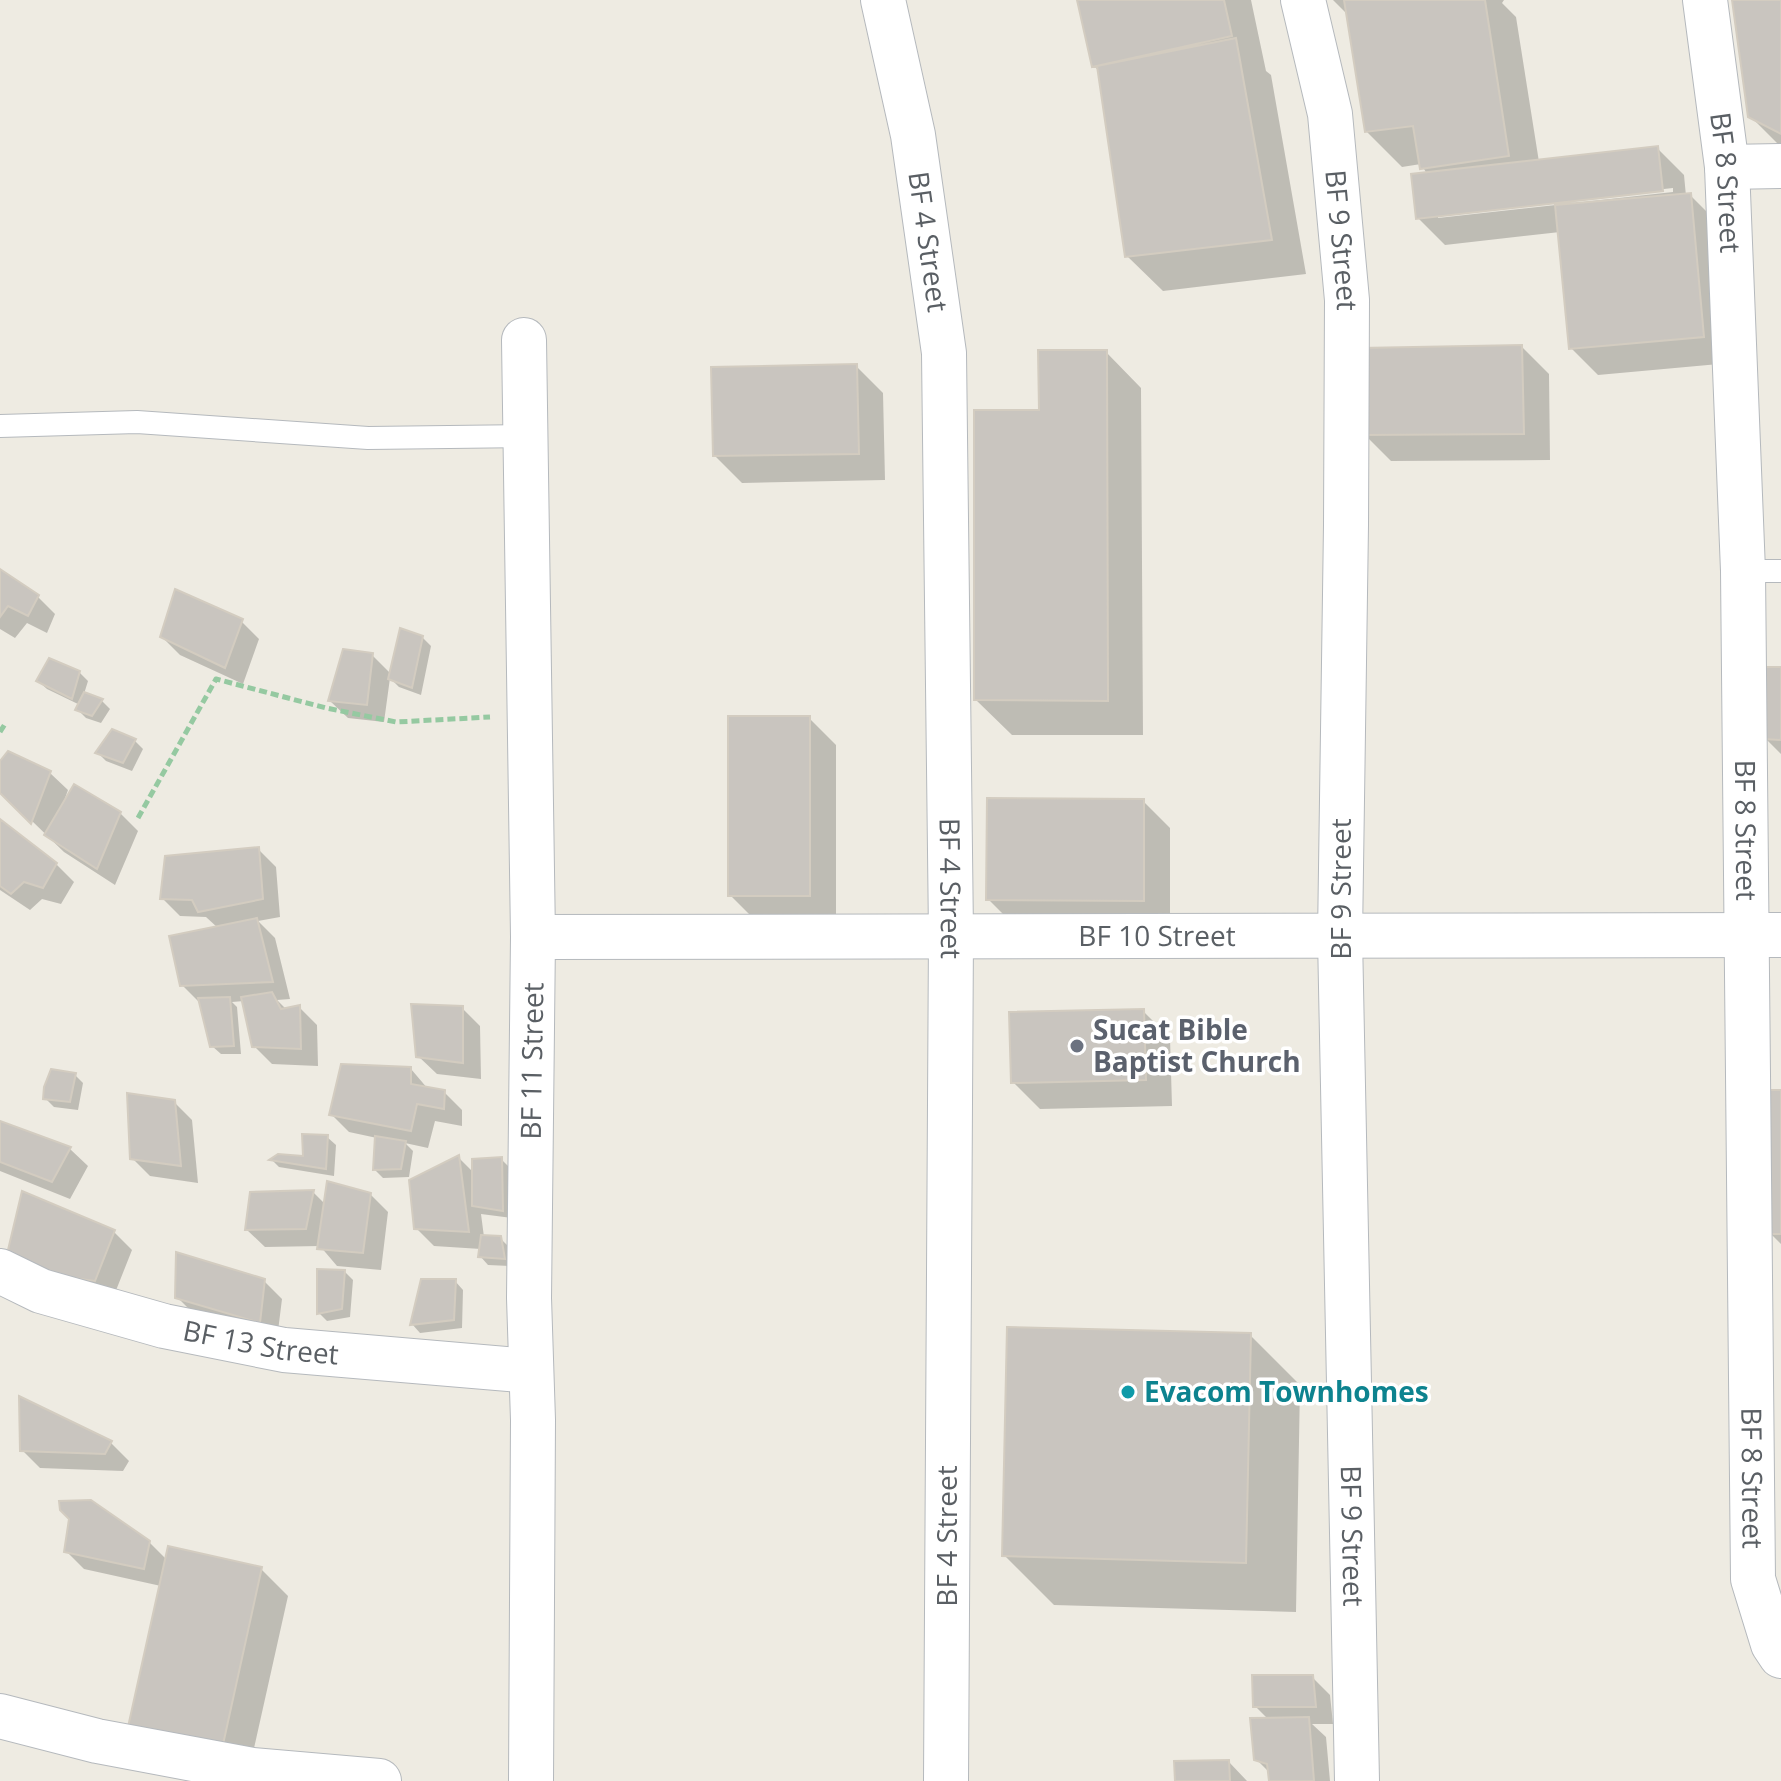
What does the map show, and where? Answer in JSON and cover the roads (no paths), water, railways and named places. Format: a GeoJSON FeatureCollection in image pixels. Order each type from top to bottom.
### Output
{"type":"FeatureCollection","features":[{"type":"Feature","properties":{"kind":"street","name":"BF 4 Street"},"geometry":{"type":"LineString","coordinates":[[883,0],[913,135],[944,353],[951,934],[946,1781]]}},
{"type":"Feature","properties":{"kind":"street","name":"BF 9 Street"},"geometry":{"type":"LineString","coordinates":[[1303,0],[1330,114],[1347,300],[1340,937],[1357,1781]]}},
{"type":"Feature","properties":{"kind":"street","name":"BF 8 Street"},"geometry":{"type":"LineString","coordinates":[[1705,0],[1727,167],[1762,571],[1763,935],[1753,1579],[1773,1644],[1781,1656]]}},
{"type":"Feature","properties":{"kind":"street"},"geometry":{"type":"LineString","coordinates":[[1727,167],[1781,166]]}},
{"type":"Feature","properties":{"kind":"street","name":"BF 11 Street"},"geometry":{"type":"LineString","coordinates":[[524,340],[533,937],[529,1298],[531,1781]]}},
{"type":"Feature","properties":{"kind":"street","name":"BF 10 Street"},"geometry":{"type":"LineString","coordinates":[[533,937],[1763,935]]}},
{"type":"Feature","properties":{"kind":"street","name":"BF 13 Street"},"geometry":{"type":"LineString","coordinates":[[0,1271],[41,1291],[164,1326],[284,1350],[531,1371]]}},
{"type":"Feature","properties":{"kind":"street"},"geometry":{"type":"LineString","coordinates":[[0,1716],[97,1741],[252,1770],[379,1781]]}},
{"type":"Feature","properties":{"kind":"lane"},"geometry":{"type":"LineString","coordinates":[[0,426],[137,422],[368,438],[527,436]]}},
{"type":"Feature","properties":{"kind":"place","name":"Sucat Bible Baptist Church"},"geometry":{"type":"Point","coordinates":[1077,1046]}},
{"type":"Feature","properties":{"kind":"place","name":"Evacom Townhomes"},"geometry":{"type":"Point","coordinates":[1128,1392]}}]}
